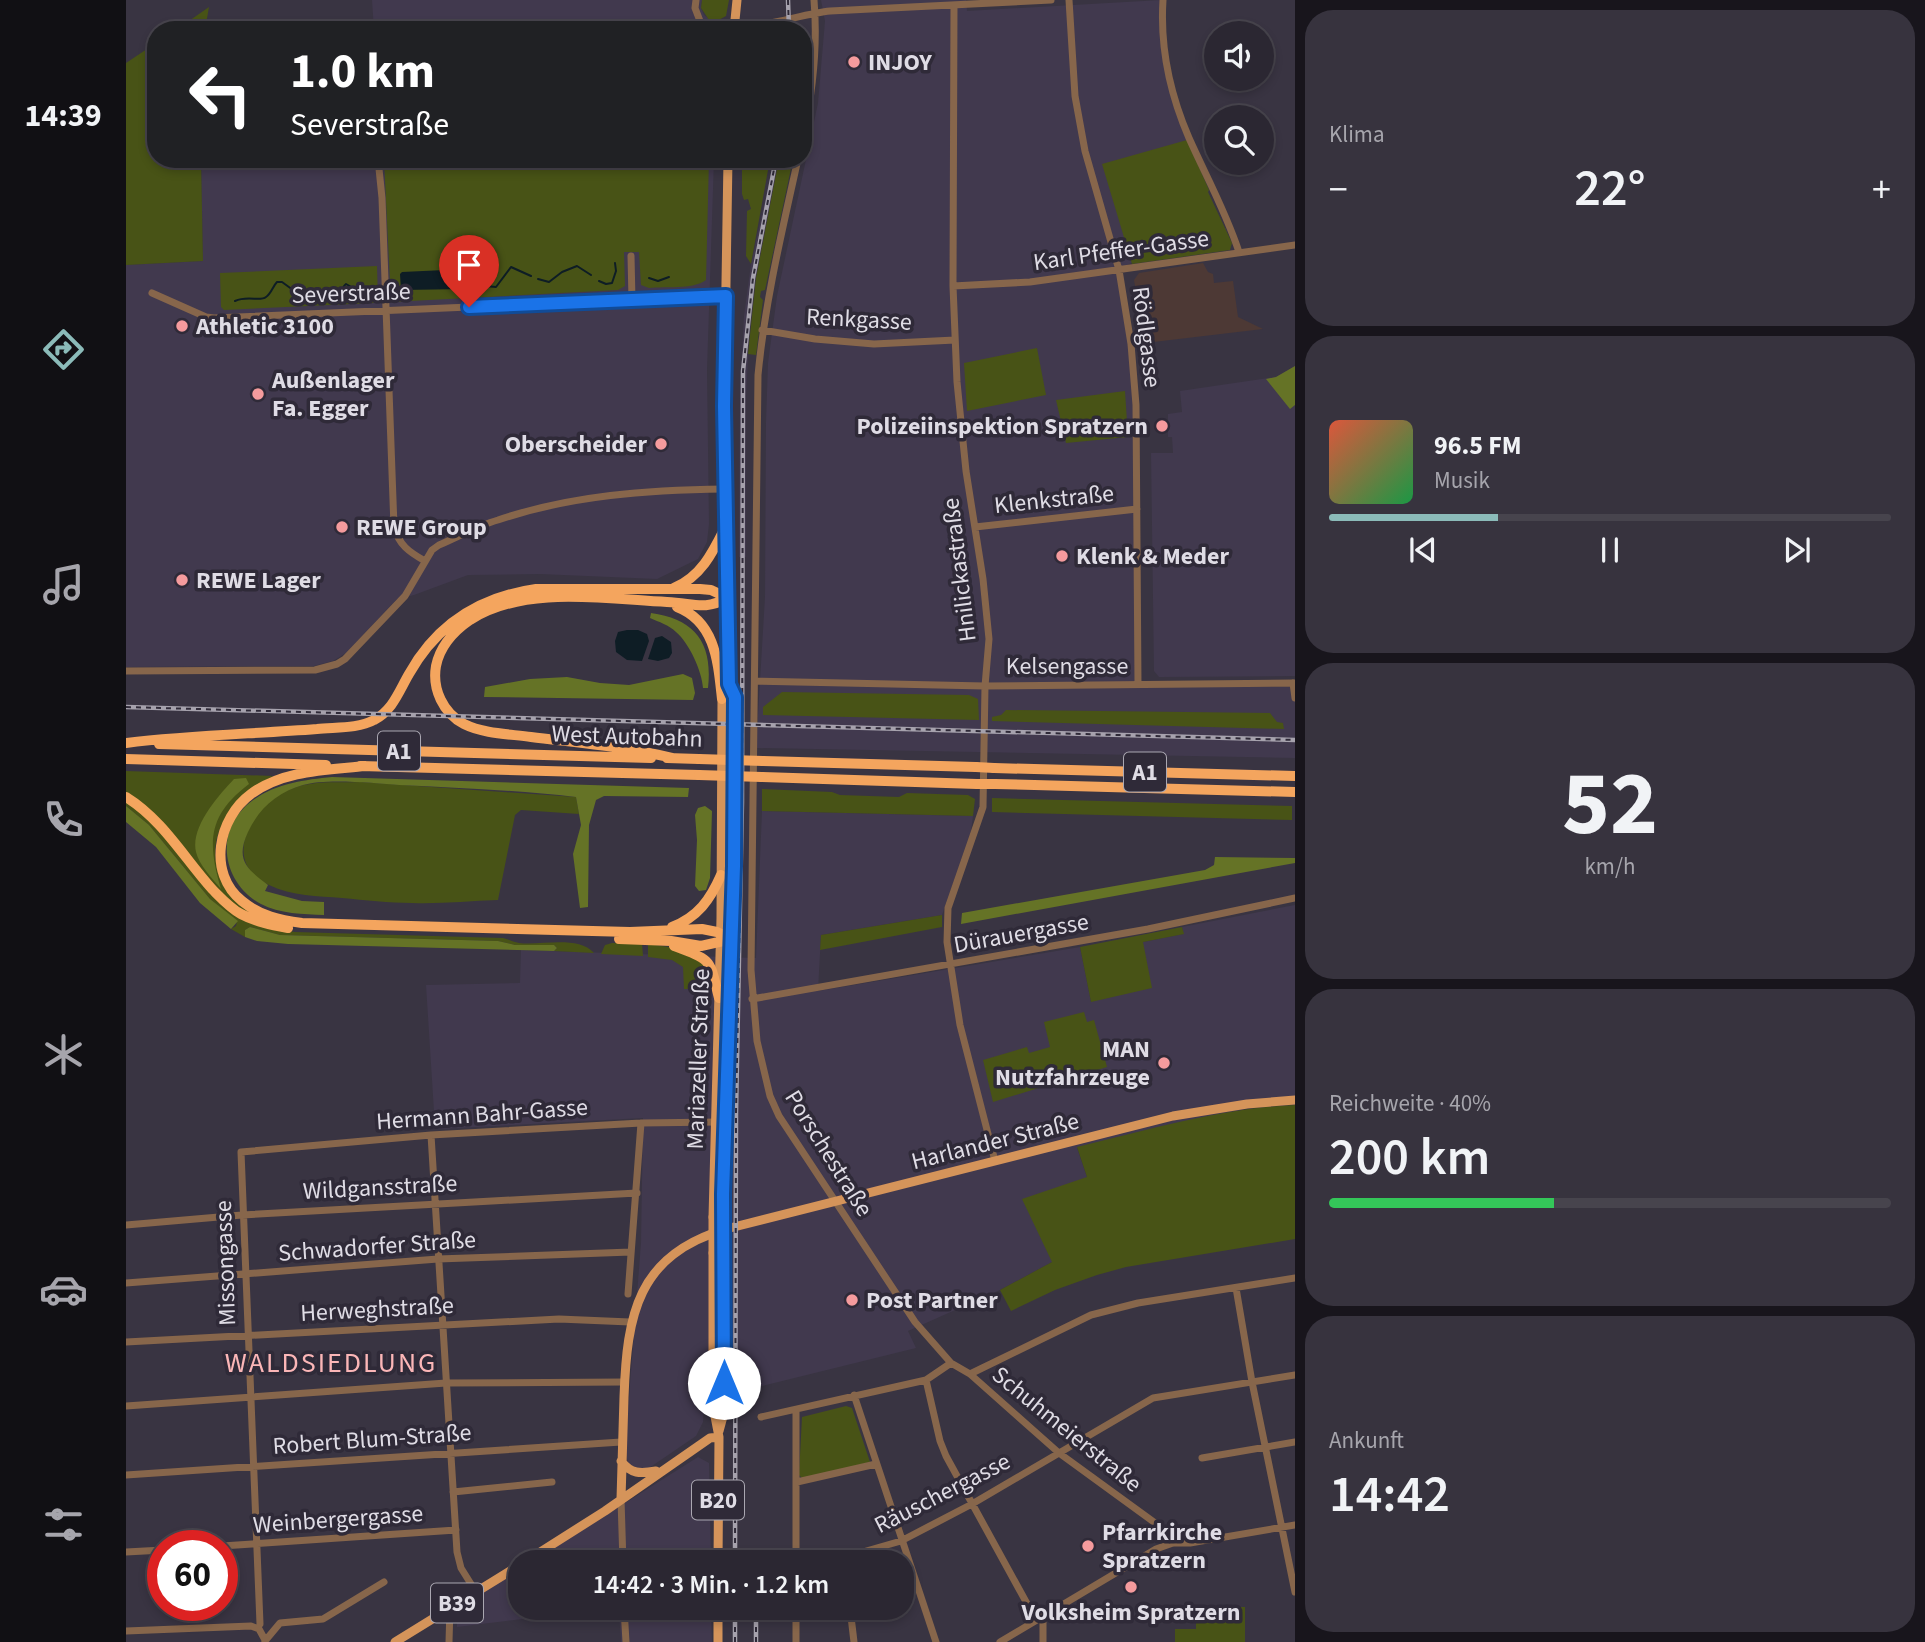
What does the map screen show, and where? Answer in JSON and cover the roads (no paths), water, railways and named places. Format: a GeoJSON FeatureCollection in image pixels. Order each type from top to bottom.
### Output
{"type":"FeatureCollection","features":[{"type":"Feature","properties":{"kind":"highway"},"geometry":{"type":"LineString","coordinates":[[666,591],[683,584],[699,571],[712,554],[725,528]]}},
{"type":"Feature","properties":{"kind":"highway"},"geometry":{"type":"LineString","coordinates":[[126,743],[172,737],[293,731],[372,722],[396,700],[415,663],[434,637],[450,622],[486,601],[513,592],[536,589],[699,589],[711,590],[728,597]]}},
{"type":"Feature","properties":{"kind":"highway"},"geometry":{"type":"LineString","coordinates":[[673,758],[630,748],[474,728],[463,724],[441,701],[436,686],[437,662],[450,637],[462,626],[489,610],[524,599],[549,597],[705,607],[728,597]]}},
{"type":"Feature","properties":{"kind":"highway"},"geometry":{"type":"LineString","coordinates":[[654,602],[692,614],[701,624],[713,646],[722,699]]}},
{"type":"Feature","properties":{"kind":"highway","name":"West Autobahn"},"geometry":{"type":"LineString","coordinates":[[126,743],[1295,776]]}},
{"type":"Feature","properties":{"kind":"highway","name":"West Autobahn"},"geometry":{"type":"LineString","coordinates":[[126,759],[1295,792]]}},
{"type":"Feature","properties":{"kind":"highway"},"geometry":{"type":"LineString","coordinates":[[365,766],[281,778],[252,793],[236,808],[225,825],[220,861],[230,887],[240,900],[267,916],[302,923],[660,936],[671,941],[701,946],[724,938]]}},
{"type":"Feature","properties":{"kind":"highway"},"geometry":{"type":"LineString","coordinates":[[126,797],[159,823],[223,901],[239,913],[265,924],[293,929],[660,936],[702,929],[724,938]]}},
{"type":"Feature","properties":{"kind":"highway"},"geometry":{"type":"LineString","coordinates":[[660,936],[702,909],[721,875]]}},
{"type":"Feature","properties":{"kind":"highway"},"geometry":{"type":"LineString","coordinates":[[660,936],[705,960],[713,969],[719,998]]}},
{"type":"Feature","properties":{"kind":"main road"},"geometry":{"type":"LineString","coordinates":[[735,21],[737,0]]}},
{"type":"Feature","properties":{"kind":"main road","name":"Mariazeller Straße"},"geometry":{"type":"LineString","coordinates":[[719,1437],[713,1406],[713,1217],[720,1122],[724,938],[735,697],[729,684],[725,528],[728,168]]}},
{"type":"Feature","properties":{"kind":"main road","name":"Mariazeller Straße"},"geometry":{"type":"LineString","coordinates":[[718,1550],[719,1437],[724,1409],[724,1214],[719,998],[724,938],[721,875],[722,699],[729,684]]}},
{"type":"Feature","properties":{"kind":"main road","name":"Harlander Straße"},"geometry":{"type":"LineString","coordinates":[[621,1499],[624,1382],[631,1322],[643,1291],[663,1264],[681,1250],[707,1236],[1187,1113],[1295,1100]]}},
{"type":"Feature","properties":{"kind":"main road","name":"B39"},"geometry":{"type":"LineString","coordinates":[[543,1550],[710,1438],[719,1437]]}},
{"type":"Feature","properties":{"kind":"main road"},"geometry":{"type":"LineString","coordinates":[[621,1461],[633,1473],[661,1470]]}},
{"type":"Feature","properties":{"kind":"main road","name":"B39"},"geometry":{"type":"LineString","coordinates":[[395,1642],[508,1572]]}},
{"type":"Feature","properties":{"kind":"main road"},"geometry":{"type":"LineString","coordinates":[[718,1620],[718,1642]]}},
{"type":"Feature","properties":{"kind":"street"},"geometry":{"type":"LineString","coordinates":[[696,0],[696,13],[700,21]]}},
{"type":"Feature","properties":{"kind":"street"},"geometry":{"type":"LineString","coordinates":[[812,90],[814,0]]}},
{"type":"Feature","properties":{"kind":"street"},"geometry":{"type":"LineString","coordinates":[[776,21],[815,12],[1051,0]]}},
{"type":"Feature","properties":{"kind":"street","name":"Rödlgasse"},"geometry":{"type":"LineString","coordinates":[[1069,0],[1074,96],[1085,151],[1119,270],[1131,344],[1136,405],[1138,684]]}},
{"type":"Feature","properties":{"kind":"street"},"geometry":{"type":"LineString","coordinates":[[1163,0],[1161,35],[1171,85],[1188,135],[1230,223],[1239,252]]}},
{"type":"Feature","properties":{"kind":"street","name":"Hnilickastraße"},"geometry":{"type":"LineString","coordinates":[[954,5],[955,340],[960,423],[988,627],[983,807],[948,908],[947,942],[960,1025],[995,1161]]}},
{"type":"Feature","properties":{"kind":"street"},"geometry":{"type":"LineString","coordinates":[[379,168],[394,527],[400,543],[425,561]]}},
{"type":"Feature","properties":{"kind":"street","name":"Porschestraße"},"geometry":{"type":"LineString","coordinates":[[796,168],[762,330],[758,376],[755,681],[751,773],[752,999],[757,1041],[770,1096],[779,1116],[912,1318],[951,1363],[970,1374]]}},
{"type":"Feature","properties":{"kind":"street","name":"Karl Pfeffer-Gasse"},"geometry":{"type":"LineString","coordinates":[[953,286],[1030,282],[1295,245]]}},
{"type":"Feature","properties":{"kind":"street"},"geometry":{"type":"LineString","coordinates":[[631,256],[632,300]]}},
{"type":"Feature","properties":{"kind":"street","name":"Severstraße"},"geometry":{"type":"LineString","coordinates":[[152,293],[214,318],[726,296]]}},
{"type":"Feature","properties":{"kind":"street","name":"Renkgasse"},"geometry":{"type":"LineString","coordinates":[[762,330],[815,339],[874,344],[955,340]]}},
{"type":"Feature","properties":{"kind":"street"},"geometry":{"type":"LineString","coordinates":[[126,671],[327,668],[345,659],[397,604],[425,561],[439,545],[495,520],[567,501],[632,492],[725,489]]}},
{"type":"Feature","properties":{"kind":"street","name":"Klenkstraße"},"geometry":{"type":"LineString","coordinates":[[975,527],[1137,509]]}},
{"type":"Feature","properties":{"kind":"street","name":"Kelsengasse"},"geometry":{"type":"LineString","coordinates":[[755,681],[985,686],[1294,683]]}},
{"type":"Feature","properties":{"kind":"street"},"geometry":{"type":"LineString","coordinates":[[1294,683],[1295,698]]}},
{"type":"Feature","properties":{"kind":"street","name":"Dürauergasse"},"geometry":{"type":"LineString","coordinates":[[752,999],[1149,929],[1295,898]]}},
{"type":"Feature","properties":{"kind":"street","name":"Hermann Bahr-Gasse"},"geometry":{"type":"LineString","coordinates":[[241,1152],[431,1135],[641,1123],[720,1122]]}},
{"type":"Feature","properties":{"kind":"street"},"geometry":{"type":"LineString","coordinates":[[628,1294],[641,1123]]}},
{"type":"Feature","properties":{"kind":"street"},"geometry":{"type":"LineString","coordinates":[[431,1135],[456,1530],[461,1568],[476,1592]]}},
{"type":"Feature","properties":{"kind":"street","name":"Missongasse"},"geometry":{"type":"LineString","coordinates":[[241,1152],[260,1624]]}},
{"type":"Feature","properties":{"kind":"street","name":"Wildgansstraße"},"geometry":{"type":"LineString","coordinates":[[126,1225],[242,1215],[637,1193]]}},
{"type":"Feature","properties":{"kind":"street","name":"Schwadorfer Straße"},"geometry":{"type":"LineString","coordinates":[[126,1283],[438,1259],[631,1252]]}},
{"type":"Feature","properties":{"kind":"street"},"geometry":{"type":"LineString","coordinates":[[970,1374],[1091,1315],[1138,1303],[1295,1278]]}},
{"type":"Feature","properties":{"kind":"street"},"geometry":{"type":"LineString","coordinates":[[1236,1288],[1252,1382],[1295,1592]]}},
{"type":"Feature","properties":{"kind":"street","name":"Herweghstraße"},"geometry":{"type":"LineString","coordinates":[[126,1342],[559,1320],[631,1322]]}},
{"type":"Feature","properties":{"kind":"street"},"geometry":{"type":"LineString","coordinates":[[761,1417],[926,1380],[951,1363]]}},
{"type":"Feature","properties":{"kind":"street","name":"Schuhmeierstraße"},"geometry":{"type":"LineString","coordinates":[[970,1374],[1059,1453],[1158,1525],[1173,1543]]}},
{"type":"Feature","properties":{"kind":"street","name":"Räuschergasse"},"geometry":{"type":"LineString","coordinates":[[874,1550],[901,1541],[972,1504],[1153,1398],[1295,1375]]}},
{"type":"Feature","properties":{"kind":"street"},"geometry":{"type":"LineString","coordinates":[[926,1380],[943,1448],[972,1504],[1040,1618],[1043,1642]]}},
{"type":"Feature","properties":{"kind":"street"},"geometry":{"type":"LineString","coordinates":[[126,1406],[446,1383],[624,1382]]}},
{"type":"Feature","properties":{"kind":"street"},"geometry":{"type":"LineString","coordinates":[[854,1395],[936,1642]]}},
{"type":"Feature","properties":{"kind":"street"},"geometry":{"type":"LineString","coordinates":[[796,1410],[796,1550]]}},
{"type":"Feature","properties":{"kind":"street","name":"Robert Blum-Straße"},"geometry":{"type":"LineString","coordinates":[[126,1475],[621,1442]]}},
{"type":"Feature","properties":{"kind":"street"},"geometry":{"type":"LineString","coordinates":[[1202,1458],[1295,1442]]}},
{"type":"Feature","properties":{"kind":"street"},"geometry":{"type":"LineString","coordinates":[[797,1482],[876,1464]]}},
{"type":"Feature","properties":{"kind":"street"},"geometry":{"type":"LineString","coordinates":[[453,1492],[552,1482]]}},
{"type":"Feature","properties":{"kind":"street"},"geometry":{"type":"LineString","coordinates":[[621,1499],[623,1550]]}},
{"type":"Feature","properties":{"kind":"street"},"geometry":{"type":"LineString","coordinates":[[1000,1642],[1138,1559],[1173,1543],[1191,1544],[1295,1525]]}},
{"type":"Feature","properties":{"kind":"street","name":"Weinbergergasse"},"geometry":{"type":"LineString","coordinates":[[238,1545],[456,1530]]}},
{"type":"Feature","properties":{"kind":"street"},"geometry":{"type":"LineString","coordinates":[[126,1552],[147,1550]]}},
{"type":"Feature","properties":{"kind":"street"},"geometry":{"type":"LineString","coordinates":[[126,1631],[251,1626],[258,1629],[265,1641],[280,1623],[323,1619],[384,1582]]}},
{"type":"Feature","properties":{"kind":"street"},"geometry":{"type":"LineString","coordinates":[[449,1642],[450,1607]]}},
{"type":"Feature","properties":{"kind":"street"},"geometry":{"type":"LineString","coordinates":[[625,1620],[626,1642]]}},
{"type":"Feature","properties":{"kind":"street"},"geometry":{"type":"LineString","coordinates":[[796,1620],[796,1642]]}},
{"type":"Feature","properties":{"kind":"street"},"geometry":{"type":"LineString","coordinates":[[851,1620],[854,1642]]}},
{"type":"Feature","properties":{"kind":"water"},"geometry":{"type":"Polygon","coordinates":[[[466,269],[469,286],[467,289],[401,290],[402,272],[466,269]]]}},
{"type":"Feature","properties":{"kind":"water"},"geometry":{"type":"Polygon","coordinates":[[[638,630],[647,634],[649,641],[642,661],[627,660],[616,652],[618,632],[638,630]]]}},
{"type":"Feature","properties":{"kind":"water"},"geometry":{"type":"Polygon","coordinates":[[[662,636],[671,642],[672,653],[669,658],[658,661],[648,659],[655,638],[662,636]]]}},
{"type":"Feature","properties":{"kind":"waterway"},"geometry":{"type":"LineString","coordinates":[[599,281],[612,283],[616,271],[615,263]]}},
{"type":"Feature","properties":{"kind":"waterway"},"geometry":{"type":"LineString","coordinates":[[538,279],[549,282],[562,272],[577,266],[591,275]]}},
{"type":"Feature","properties":{"kind":"waterway"},"geometry":{"type":"LineString","coordinates":[[482,281],[485,286],[496,287],[511,267],[531,276]]}},
{"type":"Feature","properties":{"kind":"waterway"},"geometry":{"type":"LineString","coordinates":[[649,278],[658,281],[669,277]]}},
{"type":"Feature","properties":{"kind":"waterway"},"geometry":{"type":"LineString","coordinates":[[235,301],[263,298],[277,282],[282,282],[293,290]]}},
{"type":"Feature","properties":{"kind":"waterway"},"geometry":{"type":"LineString","coordinates":[[300,295],[318,300],[332,299],[346,284],[362,293]]}},
{"type":"Feature","properties":{"kind":"railway"},"geometry":{"type":"LineString","coordinates":[[788,0],[789,21]]}},
{"type":"Feature","properties":{"kind":"railway"},"geometry":{"type":"LineString","coordinates":[[735,1550],[743,371],[753,278],[774,168]]}},
{"type":"Feature","properties":{"kind":"railway"},"geometry":{"type":"LineString","coordinates":[[126,707],[1295,740]]}},
{"type":"Feature","properties":{"kind":"railway"},"geometry":{"type":"LineString","coordinates":[[735,1620],[735,1642]]}},
{"type":"Feature","properties":{"kind":"railway"},"geometry":{"type":"LineString","coordinates":[[756,1620],[756,1642]]}},
{"type":"Feature","properties":{"kind":"place","name":"INJOY"},"geometry":{"type":"Point","coordinates":[854,62]}},
{"type":"Feature","properties":{"kind":"place","name":"Athletic 3100"},"geometry":{"type":"Point","coordinates":[182,326]}},
{"type":"Feature","properties":{"kind":"place","name":"Außenlager Fa. Egger"},"geometry":{"type":"Point","coordinates":[258,394]}},
{"type":"Feature","properties":{"kind":"place","name":"Polizeiinspektion Spratzern"},"geometry":{"type":"Point","coordinates":[1162,426]}},
{"type":"Feature","properties":{"kind":"place","name":"Oberscheider"},"geometry":{"type":"Point","coordinates":[661,444]}},
{"type":"Feature","properties":{"kind":"place","name":"REWE Group"},"geometry":{"type":"Point","coordinates":[342,527]}},
{"type":"Feature","properties":{"kind":"place","name":"Klenk & Meder"},"geometry":{"type":"Point","coordinates":[1062,556]}},
{"type":"Feature","properties":{"kind":"place","name":"REWE Lager"},"geometry":{"type":"Point","coordinates":[182,580]}},
{"type":"Feature","properties":{"kind":"place","name":"MAN Nutzfahrzeuge"},"geometry":{"type":"Point","coordinates":[1164,1063]}},
{"type":"Feature","properties":{"kind":"place","name":"Post Partner"},"geometry":{"type":"Point","coordinates":[852,1300]}},
{"type":"Feature","properties":{"kind":"place","name":"Pfarrkirche Spratzern"},"geometry":{"type":"Point","coordinates":[1088,1546]}},
{"type":"Feature","properties":{"kind":"place","name":"Volksheim Spratzern"},"geometry":{"type":"Point","coordinates":[1131,1587]}},
{"type":"Feature","properties":{"kind":"district","name":"WALDSIEDLUNG"},"geometry":{"type":"Point","coordinates":[331,1362]}}]}
